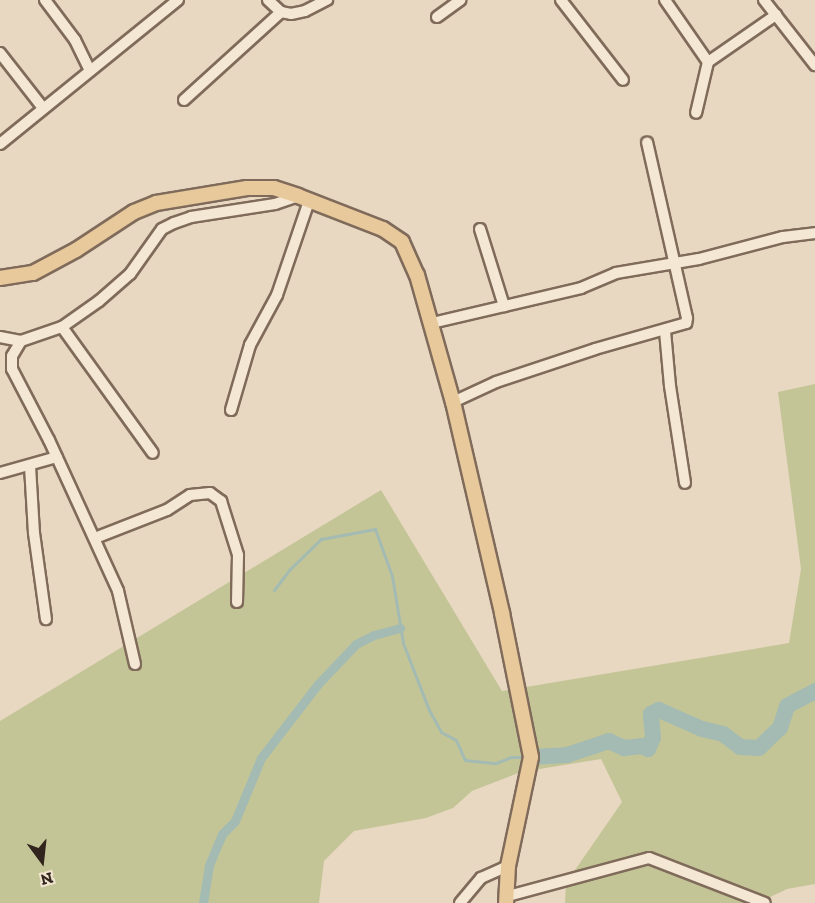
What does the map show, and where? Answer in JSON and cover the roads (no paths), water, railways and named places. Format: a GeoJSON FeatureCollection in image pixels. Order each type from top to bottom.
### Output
{"type":"FeatureCollection","features":[{"type":"Feature","properties":{"kind":"main road"},"geometry":{"type":"LineString","coordinates":[[0,278],[33,273],[76,250],[134,212],[156,203],[247,188],[273,188],[303,198],[383,229],[402,242],[412,259],[453,402],[502,613],[531,757],[508,866],[507,900]]}},
{"type":"Feature","properties":{"kind":"street"},"geometry":{"type":"LineString","coordinates":[[45,0],[75,40],[90,71]]}},
{"type":"Feature","properties":{"kind":"street"},"geometry":{"type":"LineString","coordinates":[[0,144],[178,0]]}},
{"type":"Feature","properties":{"kind":"street"},"geometry":{"type":"LineString","coordinates":[[268,0],[281,12],[291,14],[305,11],[327,0]]}},
{"type":"Feature","properties":{"kind":"street"},"geometry":{"type":"LineString","coordinates":[[437,17],[460,0]]}},
{"type":"Feature","properties":{"kind":"street"},"geometry":{"type":"LineString","coordinates":[[561,0],[622,80]]}},
{"type":"Feature","properties":{"kind":"street"},"geometry":{"type":"LineString","coordinates":[[665,0],[708,62]]}},
{"type":"Feature","properties":{"kind":"street"},"geometry":{"type":"LineString","coordinates":[[764,0],[815,65]]}},
{"type":"Feature","properties":{"kind":"street"},"geometry":{"type":"LineString","coordinates":[[184,100],[281,12]]}},
{"type":"Feature","properties":{"kind":"street"},"geometry":{"type":"LineString","coordinates":[[696,113],[708,62],[776,15]]}},
{"type":"Feature","properties":{"kind":"street"},"geometry":{"type":"LineString","coordinates":[[0,53],[43,108]]}},
{"type":"Feature","properties":{"kind":"street"},"geometry":{"type":"LineString","coordinates":[[453,402],[518,374],[595,349],[682,326],[687,318],[647,142]]}},
{"type":"Feature","properties":{"kind":"street"},"geometry":{"type":"LineString","coordinates":[[0,337],[21,341],[62,327],[99,301],[130,274],[150,244],[168,226],[191,217],[303,198],[277,295],[250,345],[231,410]]}},
{"type":"Feature","properties":{"kind":"street"},"geometry":{"type":"LineString","coordinates":[[480,229],[504,306]]}},
{"type":"Feature","properties":{"kind":"street"},"geometry":{"type":"LineString","coordinates":[[432,323],[581,288],[616,273],[699,258],[783,237],[815,233]]}},
{"type":"Feature","properties":{"kind":"street"},"geometry":{"type":"LineString","coordinates":[[62,327],[153,453]]}},
{"type":"Feature","properties":{"kind":"street"},"geometry":{"type":"LineString","coordinates":[[665,331],[669,386],[685,483]]}},
{"type":"Feature","properties":{"kind":"street"},"geometry":{"type":"LineString","coordinates":[[21,341],[12,356],[12,369],[57,457],[118,591],[135,664]]}},
{"type":"Feature","properties":{"kind":"street"},"geometry":{"type":"LineString","coordinates":[[0,473],[57,457]]}},
{"type":"Feature","properties":{"kind":"street"},"geometry":{"type":"LineString","coordinates":[[30,466],[34,533],[46,619]]}},
{"type":"Feature","properties":{"kind":"street"},"geometry":{"type":"LineString","coordinates":[[95,538],[167,510],[190,495],[210,493],[221,501],[238,555],[237,602]]}},
{"type":"Feature","properties":{"kind":"street"},"geometry":{"type":"LineString","coordinates":[[507,900],[649,858],[765,903]]}},
{"type":"Feature","properties":{"kind":"street"},"geometry":{"type":"LineString","coordinates":[[460,903],[481,878],[508,866]]}},
{"type":"Feature","properties":{"kind":"waterway"},"geometry":{"type":"LineString","coordinates":[[274,590],[289,570],[321,539],[375,529],[392,576],[403,643],[429,710],[441,732],[456,740],[465,760],[496,763],[511,757],[526,757]]}},
{"type":"Feature","properties":{"kind":"waterway"},"geometry":{"type":"LineString","coordinates":[[203,903],[209,865],[222,834],[235,821],[261,758],[318,684],[356,644],[374,635],[400,628]]}},
{"type":"Feature","properties":{"kind":"waterway"},"geometry":{"type":"LineString","coordinates":[[531,757],[567,755],[609,741],[624,748],[642,746],[648,749],[653,738],[651,714],[659,710],[702,729],[723,734],[740,747],[759,748],[780,728],[787,706],[815,691]]}}]}
